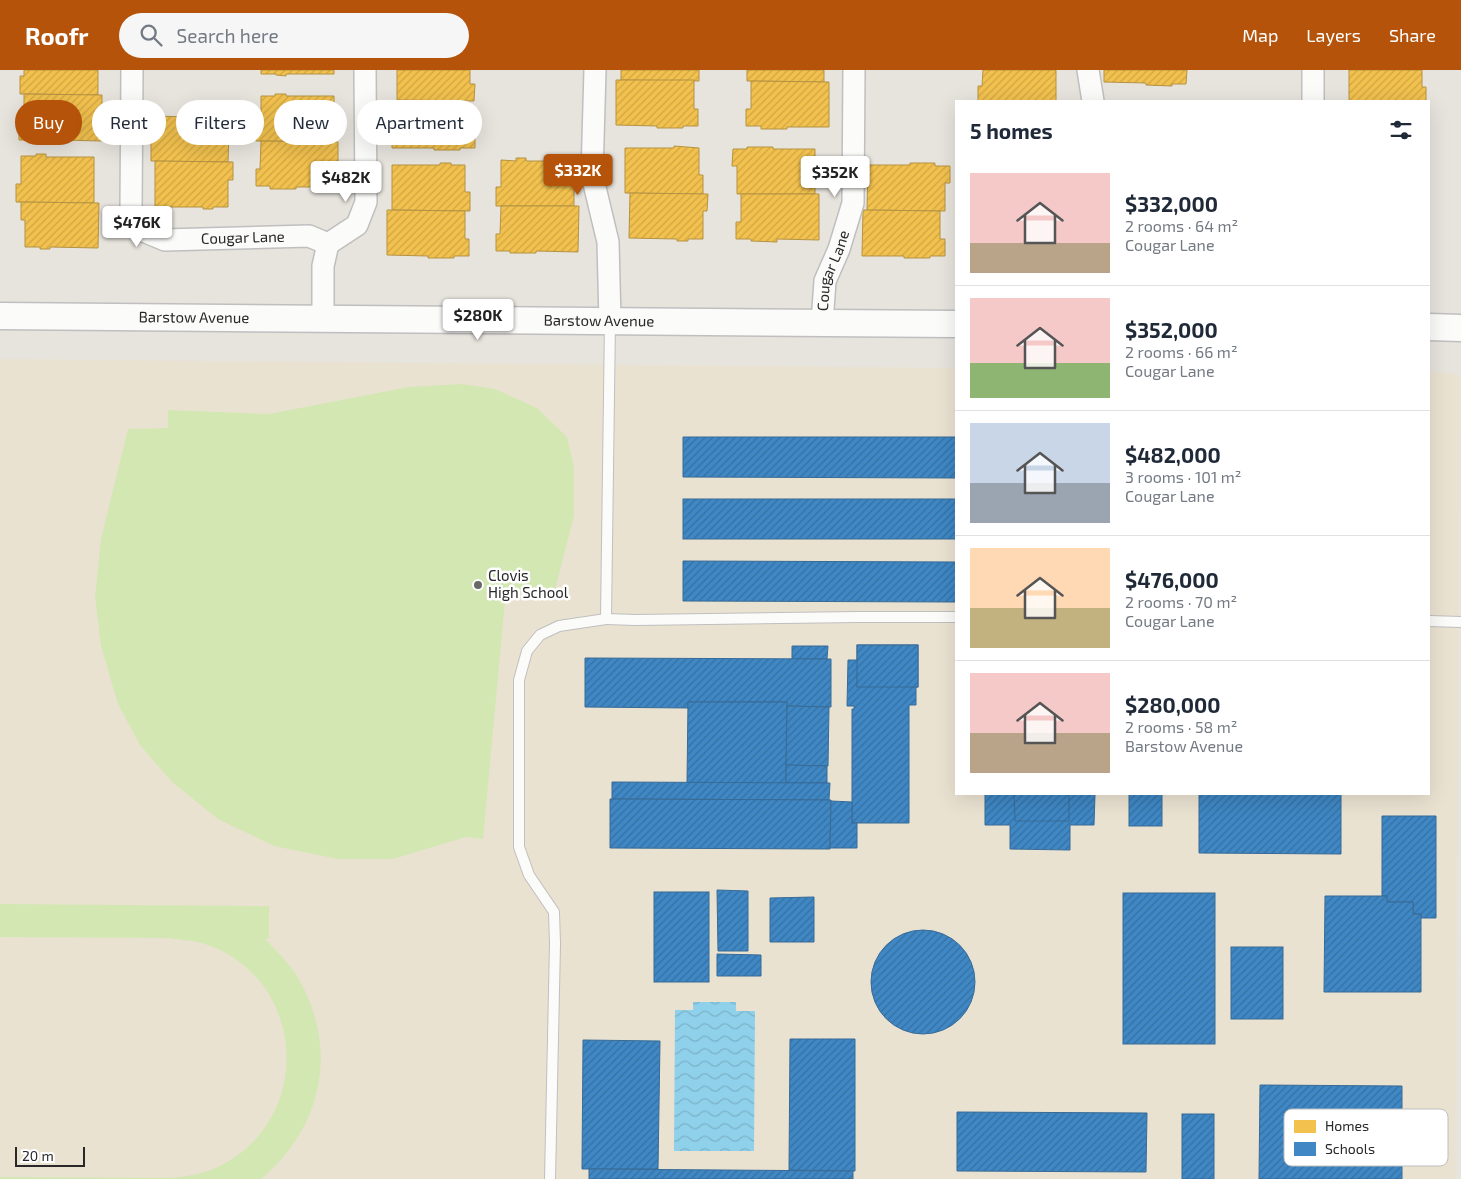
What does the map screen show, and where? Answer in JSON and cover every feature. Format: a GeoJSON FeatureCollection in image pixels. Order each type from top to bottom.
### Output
{"type":"FeatureCollection","features":[{"type":"Feature","properties":{"kind":"street","name":"Cougar Lane"},"geometry":{"type":"LineString","coordinates":[[132,70],[131,208],[141,230],[165,240],[309,236],[328,244]]}},
{"type":"Feature","properties":{"kind":"street"},"geometry":{"type":"LineString","coordinates":[[322,319],[323,266],[328,244],[357,225],[366,202],[365,70]]}},
{"type":"Feature","properties":{"kind":"street"},"geometry":{"type":"LineString","coordinates":[[595,70],[592,175],[608,242],[610,321]]}},
{"type":"Feature","properties":{"kind":"street","name":"Cougar Lane"},"geometry":{"type":"LineString","coordinates":[[822,323],[825,281],[839,249],[853,203],[854,70]]}},
{"type":"Feature","properties":{"kind":"street"},"geometry":{"type":"LineString","coordinates":[[1088,70],[1093,100]]}},
{"type":"Feature","properties":{"kind":"street"},"geometry":{"type":"LineString","coordinates":[[1313,70],[1313,100]]}},
{"type":"Feature","properties":{"kind":"street","name":"Barstow Avenue"},"geometry":{"type":"LineString","coordinates":[[0,316],[955,324]]}},
{"type":"Feature","properties":{"kind":"street"},"geometry":{"type":"LineString","coordinates":[[1430,327],[1461,328]]}},
{"type":"Feature","properties":{"kind":"lane"},"geometry":{"type":"LineString","coordinates":[[606,619],[610,321]]}},
{"type":"Feature","properties":{"kind":"lane"},"geometry":{"type":"LineString","coordinates":[[550,1179],[555,954],[554,912],[529,875],[518,847],[520,680],[527,651],[540,635],[559,626],[606,619],[955,617]]}},
{"type":"Feature","properties":{"kind":"lane"},"geometry":{"type":"LineString","coordinates":[[1430,621],[1461,622]]}},
{"type":"Feature","properties":{"kind":"shaded area","name":"Clovis High School"},"geometry":{"type":"Polygon","coordinates":[[[0,359],[955,368],[955,795],[1430,795],[1430,372],[1452,373],[1460,377],[1455,1179],[0,1179],[0,359]]]}},
{"type":"Feature","properties":{"kind":"green space"},"geometry":{"type":"Polygon","coordinates":[[[462,384],[495,389],[537,408],[567,437],[574,468],[574,516],[553,597],[506,590],[483,839],[466,837],[393,859],[338,859],[274,846],[218,819],[172,782],[140,745],[118,704],[101,646],[95,597],[101,539],[128,429],[168,428],[168,410],[269,414],[409,387],[462,384]]]}},
{"type":"Feature","properties":{"kind":"green space"},"geometry":{"type":"Polygon","coordinates":[[[0,904],[269,906],[269,939],[265,939],[293,970],[308,997],[317,1025],[321,1053],[319,1081],[312,1108],[300,1134],[283,1157],[261,1179],[0,1179],[0,1177],[167,1178],[195,1175],[216,1168],[252,1143],[273,1115],[284,1083],[286,1049],[279,1016],[263,986],[239,961],[205,944],[168,938],[0,937],[0,904]]]}},
{"type":"Feature","properties":{"kind":"water"},"geometry":{"type":"Polygon","coordinates":[[[693,1002],[736,1002],[736,1011],[755,1011],[754,1151],[674,1151],[675,1010],[693,1010],[693,1002]]]}},
{"type":"Feature","properties":{"kind":"building: Homes"},"geometry":{"type":"Polygon","coordinates":[[[24,70],[98,70],[98,95],[20,94],[20,76],[24,76],[24,70]]]}},
{"type":"Feature","properties":{"kind":"building: Homes"},"geometry":{"type":"Polygon","coordinates":[[[261,70],[334,70],[334,74],[286,74],[286,76],[261,74],[261,70]]]}},
{"type":"Feature","properties":{"kind":"building: Homes"},"geometry":{"type":"Polygon","coordinates":[[[397,70],[470,70],[470,84],[475,84],[474,100],[397,100],[397,70]]]}},
{"type":"Feature","properties":{"kind":"building: Homes"},"geometry":{"type":"Polygon","coordinates":[[[621,70],[699,70],[699,81],[621,80],[621,70]]]}},
{"type":"Feature","properties":{"kind":"building: Homes"},"geometry":{"type":"Polygon","coordinates":[[[747,70],[824,70],[824,82],[747,81],[747,70]]]}},
{"type":"Feature","properties":{"kind":"building: Homes"},"geometry":{"type":"Polygon","coordinates":[[[983,70],[1056,70],[1056,100],[978,100],[978,86],[982,86],[983,70]]]}},
{"type":"Feature","properties":{"kind":"building: Homes"},"geometry":{"type":"Polygon","coordinates":[[[1104,70],[1187,70],[1186,84],[1172,84],[1172,86],[1104,82],[1104,70]]]}},
{"type":"Feature","properties":{"kind":"building: Homes"},"geometry":{"type":"Polygon","coordinates":[[[1349,70],[1422,70],[1422,87],[1426,87],[1426,100],[1349,100],[1349,70]]]}},
{"type":"Feature","properties":{"kind":"building: Homes"},"geometry":{"type":"Polygon","coordinates":[[[616,80],[694,80],[694,109],[698,109],[698,126],[657,128],[657,126],[616,125],[616,80]]]}},
{"type":"Feature","properties":{"kind":"building: Homes"},"geometry":{"type":"Polygon","coordinates":[[[751,81],[829,82],[829,127],[761,129],[761,126],[746,126],[746,109],[751,109],[751,81]]]}},
{"type":"Feature","properties":{"kind":"building: Homes"},"geometry":{"type":"Polygon","coordinates":[[[24,94],[102,95],[102,100],[92,100],[92,141],[82,141],[82,100],[24,100],[24,94]]]}},
{"type":"Feature","properties":{"kind":"building: Homes"},"geometry":{"type":"Polygon","coordinates":[[[275,94],[286,94],[286,96],[334,96],[334,100],[274,100],[274,141],[264,141],[264,100],[261,100],[261,96],[275,96],[275,94]]]}},
{"type":"Feature","properties":{"kind":"building: Homes"},"geometry":{"type":"Polygon","coordinates":[[[166,116],[176,117],[176,145],[229,145],[228,162],[151,161],[151,145],[166,145],[166,116]]]}},
{"type":"Feature","properties":{"kind":"building: Homes"},"geometry":{"type":"Polygon","coordinates":[[[264,141],[274,141],[274,145],[338,145],[338,187],[270,189],[270,186],[256,186],[256,169],[260,169],[261,145],[264,145],[264,141]]]}},
{"type":"Feature","properties":{"kind":"building: Homes"},"geometry":{"type":"Polygon","coordinates":[[[392,145],[475,145],[475,148],[460,148],[460,150],[392,148],[392,145]]]}},
{"type":"Feature","properties":{"kind":"building: Homes"},"geometry":{"type":"Polygon","coordinates":[[[674,146],[699,148],[699,175],[703,175],[703,194],[625,193],[625,148],[674,148],[674,146]]]}},
{"type":"Feature","properties":{"kind":"building: Homes"},"geometry":{"type":"Polygon","coordinates":[[[747,147],[815,149],[815,194],[737,194],[737,166],[732,166],[733,149],[747,149],[747,147]]]}},
{"type":"Feature","properties":{"kind":"building: Homes"},"geometry":{"type":"Polygon","coordinates":[[[36,154],[46,154],[46,157],[94,157],[94,203],[16,202],[16,184],[21,184],[21,156],[36,156],[36,154]]]}},
{"type":"Feature","properties":{"kind":"building: Homes"},"geometry":{"type":"Polygon","coordinates":[[[516,158],[526,158],[526,161],[574,161],[574,206],[496,206],[496,187],[501,187],[501,160],[516,161],[516,158]]]}},
{"type":"Feature","properties":{"kind":"building: Homes"},"geometry":{"type":"Polygon","coordinates":[[[155,161],[233,162],[233,180],[228,180],[228,207],[203,209],[203,207],[155,207],[155,161]]]}},
{"type":"Feature","properties":{"kind":"building: Homes"},"geometry":{"type":"Polygon","coordinates":[[[440,163],[465,165],[465,192],[470,192],[470,211],[392,210],[392,165],[440,165],[440,163]]]}},
{"type":"Feature","properties":{"kind":"building: Homes"},"geometry":{"type":"Polygon","coordinates":[[[910,163],[935,163],[935,166],[950,166],[950,183],[945,183],[945,211],[867,210],[868,165],[910,165],[910,163]]]}},
{"type":"Feature","properties":{"kind":"building: Homes"},"geometry":{"type":"Polygon","coordinates":[[[630,193],[708,194],[707,211],[703,211],[703,239],[677,241],[677,239],[629,238],[630,193]]]}},
{"type":"Feature","properties":{"kind":"building: Homes"},"geometry":{"type":"Polygon","coordinates":[[[741,194],[819,194],[819,240],[777,239],[777,242],[736,239],[736,222],[741,222],[741,194]]]}},
{"type":"Feature","properties":{"kind":"building: Homes"},"geometry":{"type":"Polygon","coordinates":[[[21,202],[99,203],[98,248],[50,247],[50,249],[40,249],[40,247],[25,247],[25,220],[21,220],[21,202]]]}},
{"type":"Feature","properties":{"kind":"building: Homes"},"geometry":{"type":"Polygon","coordinates":[[[501,206],[579,206],[578,252],[536,251],[536,253],[510,253],[510,251],[496,251],[496,234],[500,234],[501,206]]]}},
{"type":"Feature","properties":{"kind":"building: Homes"},"geometry":{"type":"Polygon","coordinates":[[[387,210],[465,211],[465,239],[469,239],[469,256],[428,258],[428,256],[387,255],[387,210]]]}},
{"type":"Feature","properties":{"kind":"building: Homes"},"geometry":{"type":"Polygon","coordinates":[[[863,210],[940,211],[940,239],[945,239],[945,256],[904,258],[904,256],[862,256],[863,210]]]}},
{"type":"Feature","properties":{"kind":"building: Schools"},"geometry":{"type":"Polygon","coordinates":[[[683,437],[955,437],[955,478],[683,477],[683,437]]]}},
{"type":"Feature","properties":{"kind":"building: Schools"},"geometry":{"type":"Polygon","coordinates":[[[683,499],[955,499],[955,539],[683,539],[683,499]]]}},
{"type":"Feature","properties":{"kind":"building: Schools"},"geometry":{"type":"Polygon","coordinates":[[[683,561],[955,562],[955,602],[683,601],[683,561]]]}},
{"type":"Feature","properties":{"kind":"building: Schools"},"geometry":{"type":"Polygon","coordinates":[[[857,645],[918,645],[916,705],[909,705],[909,823],[852,823],[852,709],[854,709],[854,706],[847,706],[848,660],[857,660],[857,645]]]}},
{"type":"Feature","properties":{"kind":"building: Schools"},"geometry":{"type":"Polygon","coordinates":[[[857,645],[918,645],[918,687],[857,687],[857,645]]]}},
{"type":"Feature","properties":{"kind":"building: Schools"},"geometry":{"type":"Polygon","coordinates":[[[792,646],[828,646],[827,659],[792,659],[792,646]]]}},
{"type":"Feature","properties":{"kind":"building: Schools"},"geometry":{"type":"Polygon","coordinates":[[[585,658],[831,659],[831,707],[787,706],[787,702],[688,702],[688,708],[585,707],[585,658]]]}},
{"type":"Feature","properties":{"kind":"building: Schools"},"geometry":{"type":"Polygon","coordinates":[[[688,702],[787,702],[786,784],[687,783],[688,702]]]}},
{"type":"Feature","properties":{"kind":"building: Schools"},"geometry":{"type":"Polygon","coordinates":[[[787,706],[829,707],[828,766],[786,765],[787,706]]]}},
{"type":"Feature","properties":{"kind":"building: Schools"},"geometry":{"type":"Polygon","coordinates":[[[786,765],[827,766],[827,783],[786,783],[786,765]]]}},
{"type":"Feature","properties":{"kind":"building: Schools"},"geometry":{"type":"Polygon","coordinates":[[[612,782],[830,783],[829,800],[612,799],[612,782]]]}},
{"type":"Feature","properties":{"kind":"building: Schools"},"geometry":{"type":"Polygon","coordinates":[[[985,795],[1095,795],[1094,825],[1070,825],[1070,850],[1010,849],[1010,825],[985,825],[985,795]]]}},
{"type":"Feature","properties":{"kind":"building: Schools"},"geometry":{"type":"Polygon","coordinates":[[[1014,795],[1069,795],[1069,821],[1015,821],[1014,795]]]}},
{"type":"Feature","properties":{"kind":"building: Schools"},"geometry":{"type":"Polygon","coordinates":[[[1129,795],[1162,795],[1162,826],[1129,826],[1129,795]]]}},
{"type":"Feature","properties":{"kind":"building: Schools"},"geometry":{"type":"Polygon","coordinates":[[[1199,795],[1341,795],[1341,854],[1199,853],[1199,795]]]}},
{"type":"Feature","properties":{"kind":"building: Schools"},"geometry":{"type":"Polygon","coordinates":[[[610,799],[831,800],[830,849],[610,848],[610,799]]]}},
{"type":"Feature","properties":{"kind":"building: Schools"},"geometry":{"type":"Polygon","coordinates":[[[831,801],[852,802],[852,823],[857,823],[857,848],[830,848],[831,801]]]}},
{"type":"Feature","properties":{"kind":"building: Schools"},"geometry":{"type":"Polygon","coordinates":[[[1382,816],[1436,816],[1436,918],[1421,918],[1421,914],[1413,914],[1413,902],[1387,902],[1387,896],[1382,896],[1382,816]]]}},
{"type":"Feature","properties":{"kind":"building: Schools"},"geometry":{"type":"Polygon","coordinates":[[[717,890],[748,891],[748,951],[718,951],[717,890]]]}},
{"type":"Feature","properties":{"kind":"building: Schools"},"geometry":{"type":"Polygon","coordinates":[[[654,892],[709,892],[709,982],[654,982],[654,892]]]}},
{"type":"Feature","properties":{"kind":"building: Schools"},"geometry":{"type":"Polygon","coordinates":[[[1123,893],[1215,893],[1215,1044],[1123,1044],[1123,893]]]}},
{"type":"Feature","properties":{"kind":"building: Schools"},"geometry":{"type":"Polygon","coordinates":[[[1325,896],[1387,896],[1387,902],[1413,902],[1413,914],[1421,914],[1421,992],[1324,992],[1325,896]]]}},
{"type":"Feature","properties":{"kind":"building: Schools"},"geometry":{"type":"Polygon","coordinates":[[[814,897],[814,942],[770,942],[770,898],[814,897]]]}},
{"type":"Feature","properties":{"kind":"building: Schools"},"geometry":{"type":"Polygon","coordinates":[[[923,930],[943,934],[960,945],[971,962],[975,982],[971,1002],[960,1019],[943,1030],[923,1034],[903,1030],[886,1019],[875,1002],[871,982],[875,962],[886,945],[903,934],[923,930]]]}},
{"type":"Feature","properties":{"kind":"building: Schools"},"geometry":{"type":"Polygon","coordinates":[[[1231,947],[1283,947],[1283,1019],[1231,1019],[1231,947]]]}},
{"type":"Feature","properties":{"kind":"building: Schools"},"geometry":{"type":"Polygon","coordinates":[[[717,954],[761,955],[761,976],[717,976],[717,954]]]}},
{"type":"Feature","properties":{"kind":"building: Schools"},"geometry":{"type":"Polygon","coordinates":[[[790,1039],[855,1039],[855,1171],[789,1170],[790,1039]]]}},
{"type":"Feature","properties":{"kind":"building: Schools"},"geometry":{"type":"Polygon","coordinates":[[[583,1040],[660,1041],[658,1169],[582,1169],[583,1040]]]}},
{"type":"Feature","properties":{"kind":"building: Schools"},"geometry":{"type":"Polygon","coordinates":[[[1260,1085],[1402,1086],[1402,1109],[1284,1109],[1284,1166],[1402,1166],[1402,1179],[1259,1179],[1260,1085]]]}},
{"type":"Feature","properties":{"kind":"building: Schools"},"geometry":{"type":"Polygon","coordinates":[[[957,1112],[1147,1113],[1146,1172],[957,1171],[957,1112]]]}},
{"type":"Feature","properties":{"kind":"building: Schools"},"geometry":{"type":"Polygon","coordinates":[[[1182,1114],[1214,1114],[1214,1179],[1182,1179],[1182,1114]]]}},
{"type":"Feature","properties":{"kind":"building: Schools"},"geometry":{"type":"Polygon","coordinates":[[[589,1169],[853,1171],[853,1179],[589,1179],[589,1169]]]}},
{"type":"Feature","properties":{"kind":"place","name":"Clovis High School"},"geometry":{"type":"Point","coordinates":[478,585]}}]}
